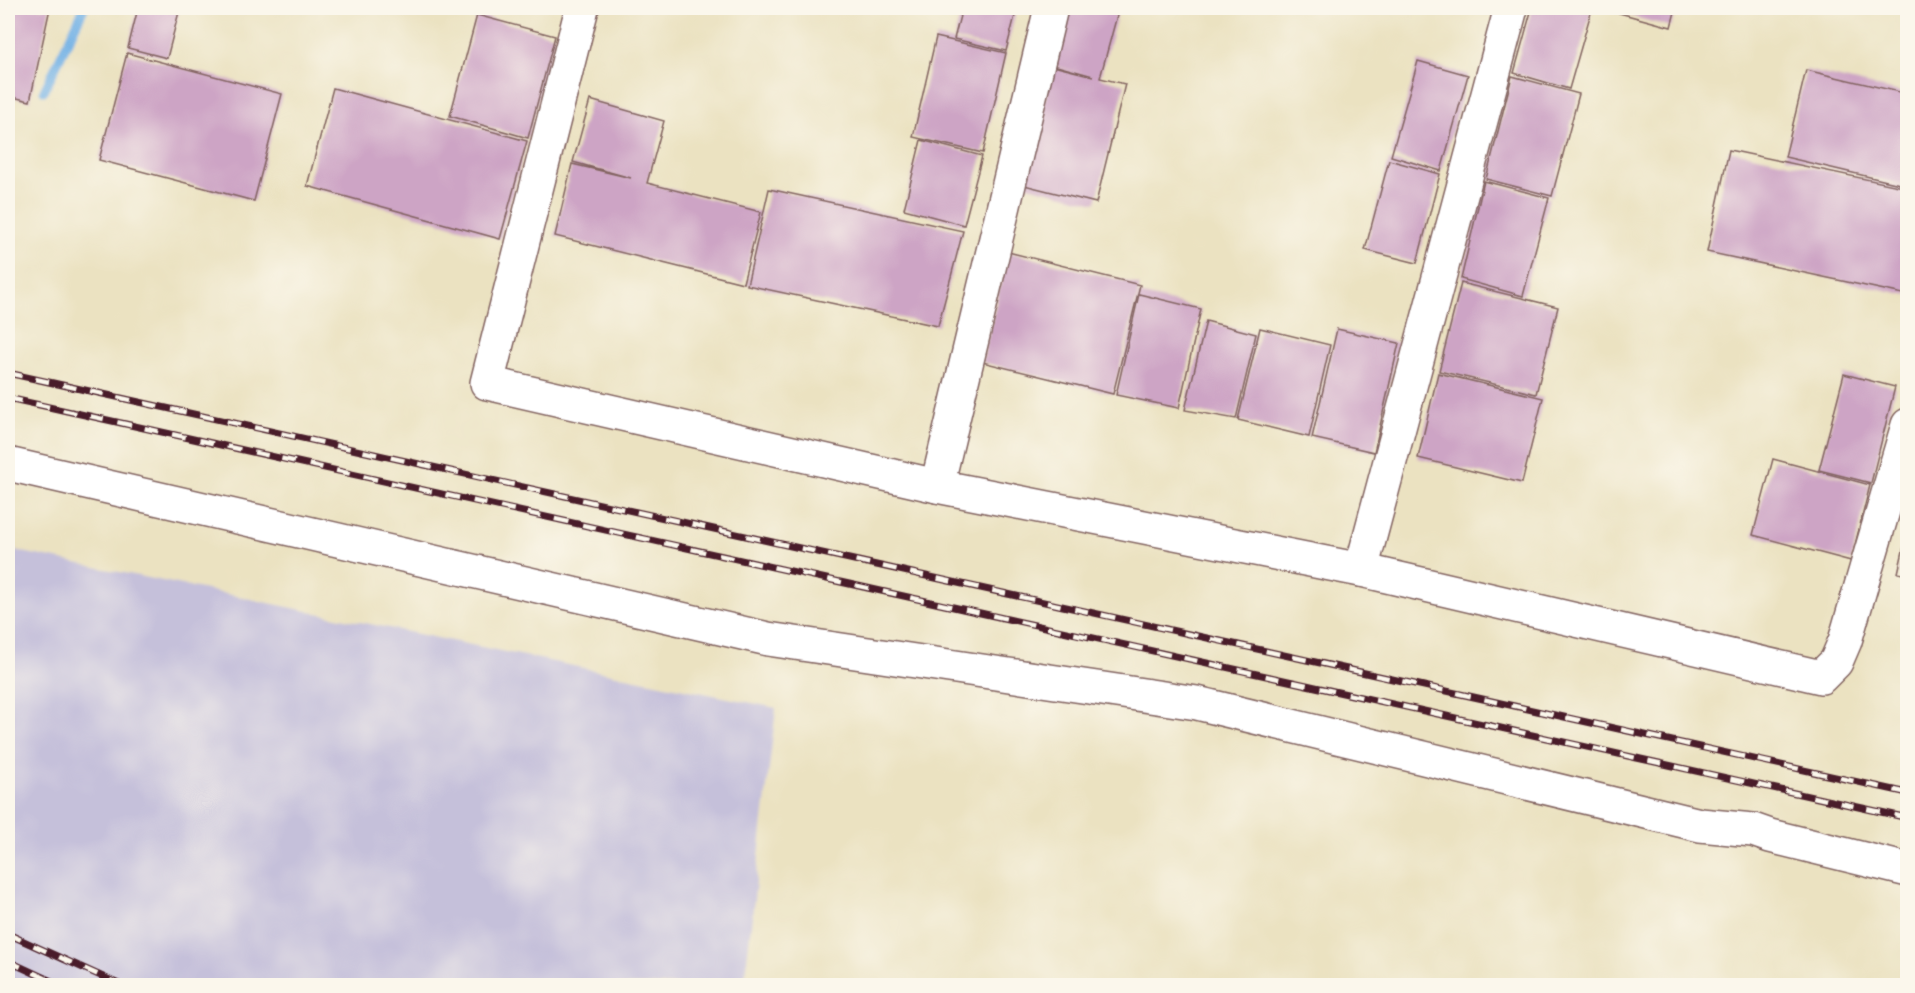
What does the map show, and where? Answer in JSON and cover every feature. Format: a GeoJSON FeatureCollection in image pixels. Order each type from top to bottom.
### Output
{"type":"FeatureCollection","features":[{"type":"Feature","properties":{"kind":"street"},"geometry":{"type":"LineString","coordinates":[[582,8],[487,383],[937,486],[1361,570],[1821,677],[1836,662],[1845,641],[1908,425]]}},
{"type":"Feature","properties":{"kind":"street"},"geometry":{"type":"LineString","coordinates":[[937,486],[1051,8]]}},
{"type":"Feature","properties":{"kind":"street"},"geometry":{"type":"LineString","coordinates":[[1361,570],[1511,8]]}},
{"type":"Feature","properties":{"kind":"street"},"geometry":{"type":"LineString","coordinates":[[8,464],[768,639],[1197,703],[1700,825],[1753,830],[1908,870]]}},
{"type":"Feature","properties":{"kind":"shaded area"},"geometry":{"type":"Polygon","coordinates":[[[8,549],[776,708],[744,985],[8,985],[8,549]]]}},
{"type":"Feature","properties":{"kind":"building"},"geometry":{"type":"Polygon","coordinates":[[[8,8],[50,8],[30,101],[8,96],[8,8]]]}},
{"type":"Feature","properties":{"kind":"building"},"geometry":{"type":"Polygon","coordinates":[[[138,8],[180,8],[167,58],[128,48],[138,8]]]}},
{"type":"Feature","properties":{"kind":"building"},"geometry":{"type":"Polygon","coordinates":[[[962,8],[1017,8],[1006,51],[954,39],[962,8]]]}},
{"type":"Feature","properties":{"kind":"building"},"geometry":{"type":"Polygon","coordinates":[[[1068,8],[1119,8],[1100,78],[1125,84],[1096,203],[1024,185],[1053,66],[1093,76],[1053,65],[1068,8]]]}},
{"type":"Feature","properties":{"kind":"building"},"geometry":{"type":"Polygon","coordinates":[[[1532,8],[1592,9],[1569,89],[1514,73],[1532,8]]]}},
{"type":"Feature","properties":{"kind":"building"},"geometry":{"type":"Polygon","coordinates":[[[1601,8],[1676,8],[1671,27],[1601,8]]]}},
{"type":"Feature","properties":{"kind":"building"},"geometry":{"type":"Polygon","coordinates":[[[477,15],[555,36],[528,138],[450,116],[477,15]]]}},
{"type":"Feature","properties":{"kind":"building"},"geometry":{"type":"Polygon","coordinates":[[[936,37],[1006,53],[983,153],[913,137],[936,37]]]}},
{"type":"Feature","properties":{"kind":"building"},"geometry":{"type":"Polygon","coordinates":[[[127,53],[282,94],[254,201],[99,160],[127,53]]]}},
{"type":"Feature","properties":{"kind":"building"},"geometry":{"type":"Polygon","coordinates":[[[1418,61],[1468,75],[1441,171],[1391,156],[1418,61]]]}},
{"type":"Feature","properties":{"kind":"building"},"geometry":{"type":"Polygon","coordinates":[[[1806,70],[1908,94],[1908,186],[1785,157],[1806,70]]]}},
{"type":"Feature","properties":{"kind":"building"},"geometry":{"type":"Polygon","coordinates":[[[1512,76],[1579,94],[1552,196],[1486,179],[1512,76]]]}},
{"type":"Feature","properties":{"kind":"building"},"geometry":{"type":"Polygon","coordinates":[[[333,88],[527,141],[500,239],[307,186],[333,88]]]}},
{"type":"Feature","properties":{"kind":"building"},"geometry":{"type":"Polygon","coordinates":[[[590,100],[664,121],[647,183],[761,212],[743,283],[555,236],[572,164],[631,178],[573,162],[590,100]]]}},
{"type":"Feature","properties":{"kind":"building"},"geometry":{"type":"Polygon","coordinates":[[[921,140],[982,156],[964,225],[904,209],[921,140]]]}},
{"type":"Feature","properties":{"kind":"building"},"geometry":{"type":"Polygon","coordinates":[[[1729,150],[1908,188],[1908,295],[1707,252],[1729,150]]]}},
{"type":"Feature","properties":{"kind":"building"},"geometry":{"type":"Polygon","coordinates":[[[1389,160],[1440,174],[1417,263],[1365,250],[1389,160]]]}},
{"type":"Feature","properties":{"kind":"building"},"geometry":{"type":"Polygon","coordinates":[[[1484,181],[1549,198],[1523,296],[1461,279],[1484,181]]]}},
{"type":"Feature","properties":{"kind":"building"},"geometry":{"type":"Polygon","coordinates":[[[769,189],[963,231],[938,326],[747,285],[769,189]]]}},
{"type":"Feature","properties":{"kind":"building"},"geometry":{"type":"Polygon","coordinates":[[[1008,252],[1140,285],[1113,394],[982,362],[1008,252]]]}},
{"type":"Feature","properties":{"kind":"building"},"geometry":{"type":"Polygon","coordinates":[[[1461,283],[1558,307],[1536,394],[1439,371],[1461,283]]]}},
{"type":"Feature","properties":{"kind":"building"},"geometry":{"type":"Polygon","coordinates":[[[1139,294],[1201,309],[1179,408],[1116,395],[1139,294]]]}},
{"type":"Feature","properties":{"kind":"building"},"geometry":{"type":"Polygon","coordinates":[[[1206,321],[1256,334],[1236,419],[1185,410],[1206,321]]]}},
{"type":"Feature","properties":{"kind":"building"},"geometry":{"type":"Polygon","coordinates":[[[1260,328],[1330,345],[1309,437],[1238,420],[1260,328]]]}},
{"type":"Feature","properties":{"kind":"building"},"geometry":{"type":"Polygon","coordinates":[[[1337,329],[1399,343],[1374,452],[1312,438],[1337,329]]]}},
{"type":"Feature","properties":{"kind":"building"},"geometry":{"type":"Polygon","coordinates":[[[1438,373],[1543,398],[1522,483],[1418,458],[1438,373]]]}},
{"type":"Feature","properties":{"kind":"building"},"geometry":{"type":"Polygon","coordinates":[[[1844,374],[1895,387],[1871,483],[1819,470],[1844,374]]]}},
{"type":"Feature","properties":{"kind":"building"},"geometry":{"type":"Polygon","coordinates":[[[1773,459],[1870,485],[1851,561],[1753,535],[1773,459]]]}},
{"type":"Feature","properties":{"kind":"building"},"geometry":{"type":"Polygon","coordinates":[[[1908,533],[1908,575],[1898,573],[1908,533]]]}},
{"type":"Feature","properties":{"kind":"waterway"},"geometry":{"type":"LineString","coordinates":[[44,91],[84,8]]}},
{"type":"Feature","properties":{"kind":"railway"},"geometry":{"type":"LineString","coordinates":[[8,373],[1908,793]]}},
{"type":"Feature","properties":{"kind":"railway"},"geometry":{"type":"LineString","coordinates":[[8,398],[1908,818]]}},
{"type":"Feature","properties":{"kind":"railway"},"geometry":{"type":"LineString","coordinates":[[8,934],[123,986]]}},
{"type":"Feature","properties":{"kind":"railway"},"geometry":{"type":"LineString","coordinates":[[8,961],[62,986]]}}]}
